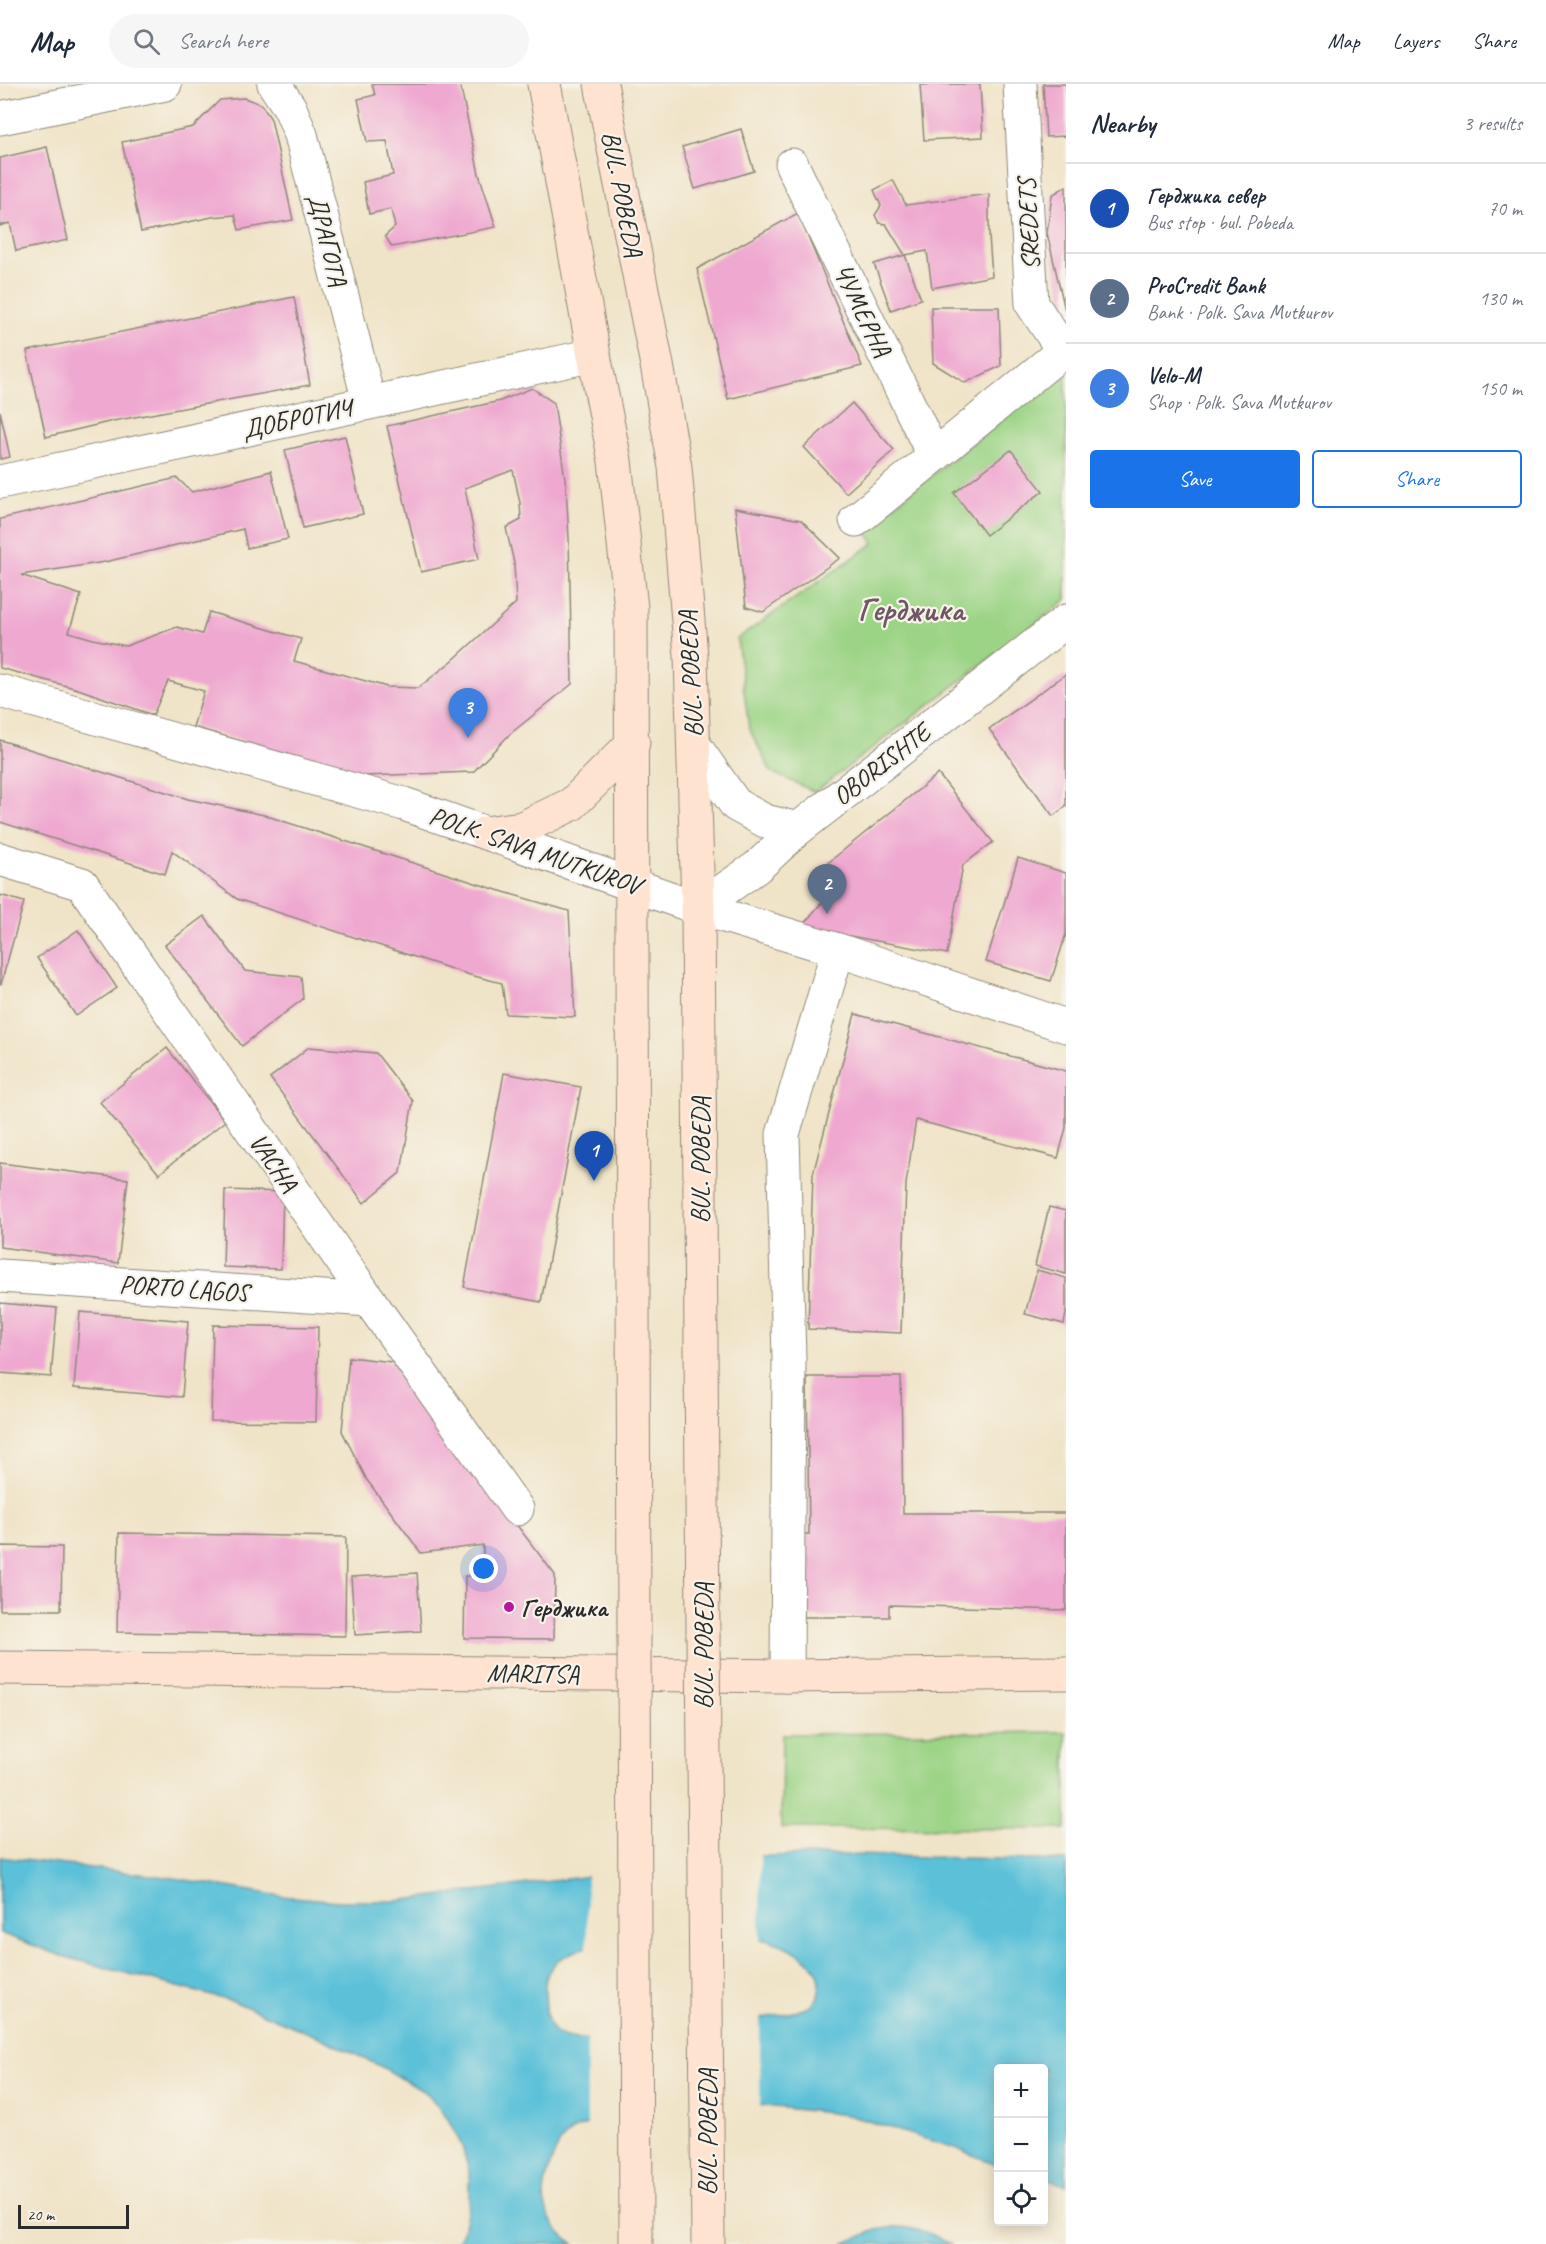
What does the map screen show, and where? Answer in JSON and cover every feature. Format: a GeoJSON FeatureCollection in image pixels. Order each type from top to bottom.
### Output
{"type":"FeatureCollection","features":[{"type":"Feature","properties":{"kind":"main road"},"geometry":{"type":"LineString","coordinates":[[544,84],[615,461],[631,608],[636,2244]]}},
{"type":"Feature","properties":{"kind":"main road","name":"BUL. POBEDA"},"geometry":{"type":"LineString","coordinates":[[601,84],[675,467],[691,656],[698,908],[708,2244]]}},
{"type":"Feature","properties":{"kind":"main road"},"geometry":{"type":"LineString","coordinates":[[485,832],[522,828],[572,804],[633,743]]}},
{"type":"Feature","properties":{"kind":"main road","name":"MARITSA"},"geometry":{"type":"LineString","coordinates":[[0,1668],[787,1676],[1066,1673]]}},
{"type":"Feature","properties":{"kind":"street"},"geometry":{"type":"LineString","coordinates":[[0,118],[165,84]]}},
{"type":"Feature","properties":{"kind":"street","name":"ДРАГОТА"},"geometry":{"type":"LineString","coordinates":[[274,84],[290,108],[301,135],[369,402]]}},
{"type":"Feature","properties":{"kind":"street","name":"SREDETS"},"geometry":{"type":"LineString","coordinates":[[1020,84],[1032,304],[1065,353]]}},
{"type":"Feature","properties":{"kind":"street","name":"ЧУМЕРНА"},"geometry":{"type":"LineString","coordinates":[[792,165],[934,456]]}},
{"type":"Feature","properties":{"kind":"street"},"geometry":{"type":"LineString","coordinates":[[856,520],[1065,353]]}},
{"type":"Feature","properties":{"kind":"street","name":"ДОБРОТИЧ"},"geometry":{"type":"LineString","coordinates":[[0,482],[594,355]]}},
{"type":"Feature","properties":{"kind":"street","name":"OBORISHTE"},"geometry":{"type":"LineString","coordinates":[[698,908],[757,867],[798,829],[1066,621]]}},
{"type":"Feature","properties":{"kind":"street","name":"POLK. SAVA MUTKUROV"},"geometry":{"type":"LineString","coordinates":[[0,691],[404,804],[698,908],[838,950],[1066,1026]]}},
{"type":"Feature","properties":{"kind":"street"},"geometry":{"type":"LineString","coordinates":[[694,745],[736,805],[765,821],[798,829]]}},
{"type":"Feature","properties":{"kind":"street","name":"VACHA"},"geometry":{"type":"LineString","coordinates":[[0,859],[82,884],[369,1300],[517,1509]]}},
{"type":"Feature","properties":{"kind":"street"},"geometry":{"type":"LineString","coordinates":[[787,1676],[789,1359],[783,1134],[838,950]]}},
{"type":"Feature","properties":{"kind":"street","name":"PORTO LAGOS"},"geometry":{"type":"LineString","coordinates":[[0,1276],[369,1300]]}},
{"type":"Feature","properties":{"kind":"green space"},"geometry":{"type":"Polygon","coordinates":[[[1064,371],[1066,374],[1066,600],[815,792],[771,772],[749,728],[737,639],[874,543],[864,529],[1064,371]]]}},
{"type":"Feature","properties":{"kind":"green space"},"geometry":{"type":"Polygon","coordinates":[[[1066,1732],[1066,1829],[781,1828],[782,1734],[1066,1732]]]}},
{"type":"Feature","properties":{"kind":"water"},"geometry":{"type":"Polygon","coordinates":[[[854,1855],[1066,1861],[1066,2185],[1048,2180],[1048,2064],[994,2064],[994,2163],[955,2148],[848,2115],[757,2105],[598,2121],[576,2129],[565,2137],[556,2150],[546,2178],[544,2197],[549,2216],[560,2232],[575,2244],[456,2244],[463,2231],[469,2203],[469,2171],[462,2146],[448,2119],[428,2094],[384,2068],[321,2038],[235,2002],[62,1956],[0,1933],[0,1857],[174,1878],[281,1896],[339,1901],[396,1901],[746,1856],[854,1855]],[[768,1940],[587,1947],[557,1961],[548,1974],[545,1991],[549,2023],[554,2031],[566,2037],[607,2040],[726,2025],[800,2011],[809,2007],[817,1999],[820,1982],[818,1973],[812,1965],[787,1947],[768,1940]]]}},
{"type":"Feature","properties":{"kind":"water"},"geometry":{"type":"Polygon","coordinates":[[[894,2227],[923,2231],[950,2244],[843,2244],[876,2230],[894,2227]]]}},
{"type":"Feature","properties":{"kind":"pier"},"geometry":{"type":"Polygon","coordinates":[[[760,1853],[760,1943],[663,1945],[587,1950],[587,1872],[760,1853]]]}},
{"type":"Feature","properties":{"kind":"pier"},"geometry":{"type":"Polygon","coordinates":[[[760,2016],[760,2109],[599,2124],[587,2128],[587,2037],[664,2031],[760,2016]]]}},
{"type":"Feature","properties":{"kind":"building"},"geometry":{"type":"Polygon","coordinates":[[[372,84],[460,84],[479,174],[496,227],[392,247],[385,236],[395,227],[391,209],[369,214],[363,182],[393,175],[387,141],[367,142],[358,99],[375,95],[372,84]]]}},
{"type":"Feature","properties":{"kind":"building"},"geometry":{"type":"Polygon","coordinates":[[[980,84],[983,137],[924,140],[920,85],[980,84]]]}},
{"type":"Feature","properties":{"kind":"building"},"geometry":{"type":"Polygon","coordinates":[[[1043,84],[1066,84],[1066,136],[1046,137],[1043,84]]]}},
{"type":"Feature","properties":{"kind":"building"},"geometry":{"type":"Polygon","coordinates":[[[244,98],[261,104],[271,119],[293,220],[239,230],[235,215],[212,217],[141,232],[122,142],[193,127],[220,100],[244,98]]]}},
{"type":"Feature","properties":{"kind":"building"},"geometry":{"type":"Polygon","coordinates":[[[741,129],[754,171],[695,189],[682,147],[741,129]]]}},
{"type":"Feature","properties":{"kind":"building"},"geometry":{"type":"Polygon","coordinates":[[[47,147],[68,240],[16,251],[10,223],[0,226],[0,158],[47,147]]]}},
{"type":"Feature","properties":{"kind":"building"},"geometry":{"type":"Polygon","coordinates":[[[893,180],[906,205],[989,194],[992,276],[932,288],[927,251],[905,255],[886,224],[879,223],[875,215],[881,206],[874,190],[893,180]]]}},
{"type":"Feature","properties":{"kind":"building"},"geometry":{"type":"Polygon","coordinates":[[[1066,186],[1065,310],[1047,233],[1052,195],[1066,186]]]}},
{"type":"Feature","properties":{"kind":"building"},"geometry":{"type":"Polygon","coordinates":[[[798,213],[862,366],[728,399],[697,269],[798,213]]]}},
{"type":"Feature","properties":{"kind":"building"},"geometry":{"type":"Polygon","coordinates":[[[905,255],[921,299],[891,310],[874,264],[905,255]]]}},
{"type":"Feature","properties":{"kind":"building"},"geometry":{"type":"Polygon","coordinates":[[[294,297],[310,385],[113,421],[46,437],[27,351],[294,297]]]}},
{"type":"Feature","properties":{"kind":"building"},"geometry":{"type":"Polygon","coordinates":[[[931,307],[999,307],[1001,366],[965,383],[933,363],[931,307]]]}},
{"type":"Feature","properties":{"kind":"building"},"geometry":{"type":"Polygon","coordinates":[[[532,388],[554,403],[566,486],[572,684],[510,734],[473,772],[363,776],[193,727],[204,691],[168,681],[153,715],[78,689],[0,668],[0,519],[177,478],[192,492],[271,471],[288,539],[247,548],[243,529],[105,562],[21,575],[81,595],[69,632],[93,639],[126,646],[177,627],[202,634],[209,612],[301,639],[294,661],[387,687],[418,688],[452,661],[516,603],[514,563],[506,528],[521,520],[520,503],[513,470],[465,488],[479,559],[421,572],[387,426],[500,401],[532,388]]]}},
{"type":"Feature","properties":{"kind":"building"},"geometry":{"type":"Polygon","coordinates":[[[852,403],[894,450],[846,493],[804,447],[852,403]]]}},
{"type":"Feature","properties":{"kind":"building"},"geometry":{"type":"Polygon","coordinates":[[[0,411],[10,457],[0,459],[0,411]]]}},
{"type":"Feature","properties":{"kind":"building"},"geometry":{"type":"Polygon","coordinates":[[[345,436],[363,514],[303,528],[285,450],[345,436]]]}},
{"type":"Feature","properties":{"kind":"building"},"geometry":{"type":"Polygon","coordinates":[[[1011,450],[1043,491],[986,535],[954,493],[1011,450]]]}},
{"type":"Feature","properties":{"kind":"building"},"geometry":{"type":"Polygon","coordinates":[[[735,508],[801,520],[840,558],[763,612],[746,607],[735,508]]]}},
{"type":"Feature","properties":{"kind":"building"},"geometry":{"type":"Polygon","coordinates":[[[1066,674],[1066,806],[1053,816],[989,729],[1066,674]]]}},
{"type":"Feature","properties":{"kind":"building"},"geometry":{"type":"Polygon","coordinates":[[[0,740],[188,799],[264,815],[569,911],[575,1017],[506,1014],[502,983],[470,975],[237,899],[172,851],[165,874],[0,822],[0,740]]]}},
{"type":"Feature","properties":{"kind":"building"},"geometry":{"type":"Polygon","coordinates":[[[938,774],[993,842],[963,865],[947,954],[801,927],[830,893],[814,874],[938,774]]]}},
{"type":"Feature","properties":{"kind":"building"},"geometry":{"type":"Polygon","coordinates":[[[1018,858],[1066,873],[1066,934],[1051,981],[986,962],[1018,858]]]}},
{"type":"Feature","properties":{"kind":"building"},"geometry":{"type":"Polygon","coordinates":[[[0,895],[24,902],[1,984],[0,984],[0,895]]]}},
{"type":"Feature","properties":{"kind":"building"},"geometry":{"type":"Polygon","coordinates":[[[204,916],[245,971],[301,977],[303,999],[242,1046],[165,945],[204,916]]]}},
{"type":"Feature","properties":{"kind":"building"},"geometry":{"type":"Polygon","coordinates":[[[78,930],[117,988],[76,1016],[37,958],[78,930]]]}},
{"type":"Feature","properties":{"kind":"building"},"geometry":{"type":"Polygon","coordinates":[[[855,1014],[1066,1071],[1066,1128],[1058,1158],[916,1120],[906,1184],[901,1333],[808,1329],[813,1174],[855,1014]]]}},
{"type":"Feature","properties":{"kind":"building"},"geometry":{"type":"Polygon","coordinates":[[[309,1047],[376,1053],[413,1101],[401,1172],[364,1203],[270,1078],[309,1047]]]}},
{"type":"Feature","properties":{"kind":"building"},"geometry":{"type":"Polygon","coordinates":[[[167,1048],[225,1121],[159,1174],[100,1102],[167,1048]]]}},
{"type":"Feature","properties":{"kind":"building"},"geometry":{"type":"Polygon","coordinates":[[[504,1073],[581,1087],[541,1302],[464,1287],[504,1073]]]}},
{"type":"Feature","properties":{"kind":"building"},"geometry":{"type":"Polygon","coordinates":[[[0,1163],[128,1179],[118,1263],[0,1247],[0,1163]]]}},
{"type":"Feature","properties":{"kind":"building"},"geometry":{"type":"Polygon","coordinates":[[[225,1190],[283,1192],[281,1269],[223,1267],[225,1190]]]}},
{"type":"Feature","properties":{"kind":"building"},"geometry":{"type":"Polygon","coordinates":[[[1049,1207],[1066,1211],[1066,1274],[1035,1266],[1049,1207]]]}},
{"type":"Feature","properties":{"kind":"building"},"geometry":{"type":"Polygon","coordinates":[[[1037,1270],[1066,1278],[1064,1324],[1025,1314],[1037,1270]]]}},
{"type":"Feature","properties":{"kind":"building"},"geometry":{"type":"Polygon","coordinates":[[[0,1303],[57,1308],[51,1377],[0,1373],[0,1303]]]}},
{"type":"Feature","properties":{"kind":"building"},"geometry":{"type":"Polygon","coordinates":[[[80,1312],[188,1321],[182,1397],[74,1388],[80,1312]]]}},
{"type":"Feature","properties":{"kind":"building"},"geometry":{"type":"Polygon","coordinates":[[[213,1325],[318,1327],[316,1422],[211,1421],[213,1325]]]}},
{"type":"Feature","properties":{"kind":"building"},"geometry":{"type":"Polygon","coordinates":[[[349,1357],[392,1362],[555,1575],[554,1639],[464,1638],[465,1576],[483,1576],[483,1545],[421,1553],[367,1480],[342,1431],[349,1357]]]}},
{"type":"Feature","properties":{"kind":"building"},"geometry":{"type":"Polygon","coordinates":[[[807,1377],[901,1377],[903,1513],[1066,1513],[1066,1610],[889,1605],[889,1617],[804,1617],[803,1534],[809,1534],[807,1377]]]}},
{"type":"Feature","properties":{"kind":"building"},"geometry":{"type":"Polygon","coordinates":[[[119,1533],[346,1537],[345,1636],[117,1632],[119,1533]]]}},
{"type":"Feature","properties":{"kind":"building"},"geometry":{"type":"Polygon","coordinates":[[[0,1546],[62,1547],[61,1610],[0,1610],[0,1546]]]}},
{"type":"Feature","properties":{"kind":"building"},"geometry":{"type":"Polygon","coordinates":[[[417,1573],[421,1631],[355,1635],[351,1577],[417,1573]]]}},
{"type":"Feature","properties":{"kind":"place","name":"Velo-M"},"geometry":{"type":"Point","coordinates":[468,738]}},
{"type":"Feature","properties":{"kind":"place","name":"ProCredit Bank"},"geometry":{"type":"Point","coordinates":[827,914]}},
{"type":"Feature","properties":{"kind":"place","name":"Герджика север"},"geometry":{"type":"Point","coordinates":[594,1181]}},
{"type":"Feature","properties":{"kind":"place","name":"Герджика"},"geometry":{"type":"Point","coordinates":[509,1607]}},
{"type":"Feature","properties":{"kind":"district","name":"Герджика"},"geometry":{"type":"Point","coordinates":[911,609]}}]}
